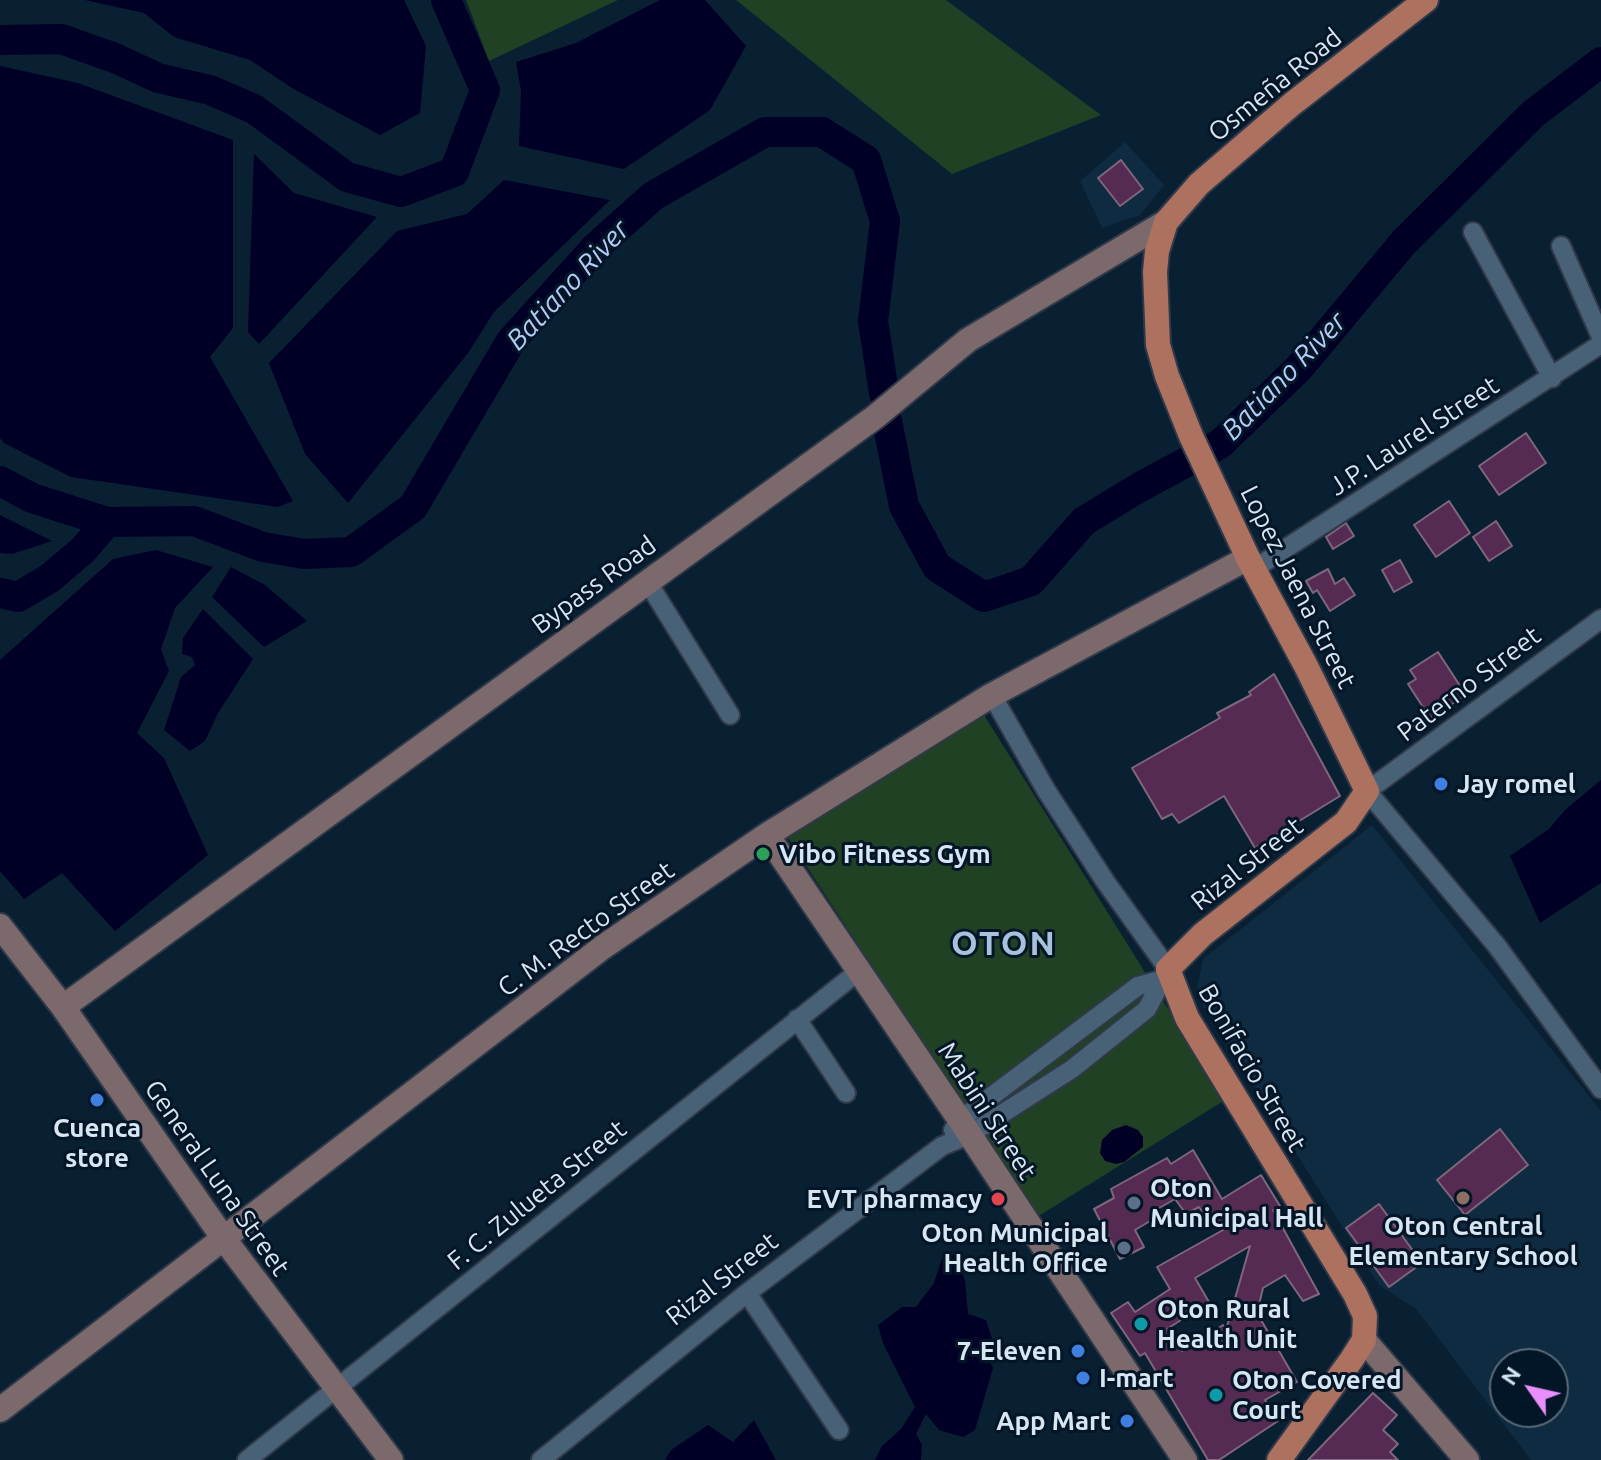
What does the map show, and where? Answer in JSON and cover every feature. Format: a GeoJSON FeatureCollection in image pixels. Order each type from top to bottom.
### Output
{"type":"FeatureCollection","features":[{"type":"Feature","properties":{"kind":"main road","name":"Osmeña Road"},"geometry":{"type":"LineString","coordinates":[[1166,222],[1199,184],[1292,104],[1426,0]]}},
{"type":"Feature","properties":{"kind":"main road","name":"Lopez Jaena Street"},"geometry":{"type":"LineString","coordinates":[[1166,222],[1157,251],[1155,272],[1157,333],[1167,376],[1191,436],[1251,563],[1334,720],[1367,791]]}},
{"type":"Feature","properties":{"kind":"main road","name":"Rizal Street"},"geometry":{"type":"LineString","coordinates":[[1164,975],[1203,934],[1346,822],[1367,791]]}},
{"type":"Feature","properties":{"kind":"main road","name":"Bonifacio Street"},"geometry":{"type":"LineString","coordinates":[[1164,975],[1355,1294],[1365,1316],[1364,1340]]}},
{"type":"Feature","properties":{"kind":"main road"},"geometry":{"type":"LineString","coordinates":[[1279,1460],[1333,1388],[1364,1340]]}},
{"type":"Feature","properties":{"kind":"street","name":"Bypass Road"},"geometry":{"type":"LineString","coordinates":[[63,1007],[875,417],[968,340],[1166,222]]}},
{"type":"Feature","properties":{"kind":"street"},"geometry":{"type":"LineString","coordinates":[[1473,232],[1552,378]]}},
{"type":"Feature","properties":{"kind":"street"},"geometry":{"type":"LineString","coordinates":[[1561,246],[1601,337]]}},
{"type":"Feature","properties":{"kind":"street","name":"J.P. Laurel Street"},"geometry":{"type":"LineString","coordinates":[[1251,563],[1552,378],[1601,344]]}},
{"type":"Feature","properties":{"kind":"street","name":"C. M. Recto Street"},"geometry":{"type":"LineString","coordinates":[[0,1410],[603,947],[767,835],[992,695],[1251,563]]}},
{"type":"Feature","properties":{"kind":"street"},"geometry":{"type":"LineString","coordinates":[[647,581],[730,715]]}},
{"type":"Feature","properties":{"kind":"street","name":"Paterno Street"},"geometry":{"type":"LineString","coordinates":[[1367,791],[1601,619]]}},
{"type":"Feature","properties":{"kind":"street","name":"Bonifacio Street"},"geometry":{"type":"LineString","coordinates":[[992,695],[1046,790],[1164,975]]}},
{"type":"Feature","properties":{"kind":"street"},"geometry":{"type":"LineString","coordinates":[[1367,791],[1497,946],[1601,1089]]}},
{"type":"Feature","properties":{"kind":"street","name":"Mabini Street"},"geometry":{"type":"LineString","coordinates":[[767,835],[1185,1460]]}},
{"type":"Feature","properties":{"kind":"street","name":"General Luna Street"},"geometry":{"type":"LineString","coordinates":[[0,926],[63,1007],[224,1239],[391,1460]]}},
{"type":"Feature","properties":{"kind":"street","name":"F. C. Zulueta Street"},"geometry":{"type":"LineString","coordinates":[[247,1460],[860,970]]}},
{"type":"Feature","properties":{"kind":"street","name":"Rizal Street"},"geometry":{"type":"LineString","coordinates":[[541,1460],[747,1293],[942,1146],[1138,986],[1164,975]]}},
{"type":"Feature","properties":{"kind":"street","name":"Rizal Street"},"geometry":{"type":"LineString","coordinates":[[964,1128],[1072,1069],[1147,1009],[1164,975]]}},
{"type":"Feature","properties":{"kind":"street"},"geometry":{"type":"LineString","coordinates":[[797,1019],[846,1093]]}},
{"type":"Feature","properties":{"kind":"street"},"geometry":{"type":"LineString","coordinates":[[747,1293],[839,1430]]}},
{"type":"Feature","properties":{"kind":"street"},"geometry":{"type":"LineString","coordinates":[[1364,1340],[1467,1460]]}},
{"type":"Feature","properties":{"kind":"shaded area"},"geometry":{"type":"Polygon","coordinates":[[[85,0],[404,0],[426,46],[420,113],[380,135],[292,88],[250,60],[174,37],[144,13],[85,0]]]}},
{"type":"Feature","properties":{"kind":"shaded area"},"geometry":{"type":"Polygon","coordinates":[[[660,0],[705,0],[746,46],[710,110],[624,169],[519,146],[521,91],[516,62],[576,43],[660,0]]]}},
{"type":"Feature","properties":{"kind":"shaded area"},"geometry":{"type":"Polygon","coordinates":[[[0,66],[78,83],[233,140],[233,328],[210,357],[293,501],[278,507],[71,477],[4,443],[0,438],[0,66]]]}},
{"type":"Feature","properties":{"kind":"shaded area"},"geometry":{"type":"Polygon","coordinates":[[[1125,142],[1164,185],[1140,215],[1102,228],[1080,181],[1125,142]]]}},
{"type":"Feature","properties":{"kind":"shaded area"},"geometry":{"type":"Polygon","coordinates":[[[254,154],[294,193],[377,217],[259,344],[248,332],[254,154]]]}},
{"type":"Feature","properties":{"kind":"shaded area"},"geometry":{"type":"Polygon","coordinates":[[[504,180],[610,200],[494,312],[468,353],[348,503],[305,454],[269,363],[397,231],[467,214],[504,180]]]}},
{"type":"Feature","properties":{"kind":"shaded area"},"geometry":{"type":"Polygon","coordinates":[[[0,515],[52,541],[12,554],[0,553],[0,515]]]}},
{"type":"Feature","properties":{"kind":"shaded area"},"geometry":{"type":"Polygon","coordinates":[[[156,550],[213,567],[175,608],[161,649],[169,671],[137,733],[164,758],[208,855],[115,931],[62,873],[24,899],[0,871],[0,660],[113,559],[156,550]]]}},
{"type":"Feature","properties":{"kind":"shaded area"},"geometry":{"type":"Polygon","coordinates":[[[231,567],[265,585],[307,621],[264,647],[212,597],[231,567]]]}},
{"type":"Feature","properties":{"kind":"shaded area"},"geometry":{"type":"Polygon","coordinates":[[[203,609],[253,659],[218,713],[205,741],[190,751],[164,730],[181,677],[195,665],[192,657],[182,654],[183,638],[203,609]]]}},
{"type":"Feature","properties":{"kind":"shaded area"},"geometry":{"type":"Polygon","coordinates":[[[1601,780],[1601,883],[1540,923],[1510,856],[1549,829],[1565,810],[1601,780]]]}},
{"type":"Feature","properties":{"kind":"shaded area","name":"Oton Central Elementary School"},"geometry":{"type":"Polygon","coordinates":[[[1372,825],[1601,1111],[1601,1460],[1531,1460],[1507,1428],[1569,1428],[1569,1348],[1489,1348],[1489,1405],[1416,1309],[1379,1285],[1196,994],[1203,959],[1372,825]]]}},
{"type":"Feature","properties":{"kind":"shaded area"},"geometry":{"type":"Polygon","coordinates":[[[1126,1125],[1138,1130],[1143,1137],[1143,1147],[1124,1162],[1116,1164],[1105,1161],[1100,1153],[1102,1140],[1112,1130],[1126,1125]]]}},
{"type":"Feature","properties":{"kind":"shaded area"},"geometry":{"type":"Polygon","coordinates":[[[957,1254],[965,1281],[968,1314],[986,1320],[992,1339],[989,1360],[993,1368],[975,1430],[963,1437],[939,1430],[926,1414],[916,1434],[922,1445],[921,1460],[875,1460],[882,1446],[901,1429],[915,1407],[883,1343],[878,1325],[902,1307],[916,1307],[934,1283],[942,1258],[957,1254]]]}},
{"type":"Feature","properties":{"kind":"shaded area"},"geometry":{"type":"Polygon","coordinates":[[[754,1420],[776,1460],[665,1460],[671,1450],[708,1425],[733,1442],[754,1420]]]}},
{"type":"Feature","properties":{"kind":"green space"},"geometry":{"type":"Polygon","coordinates":[[[466,0],[618,0],[489,61],[466,0]]]}},
{"type":"Feature","properties":{"kind":"green space"},"geometry":{"type":"Polygon","coordinates":[[[736,0],[946,0],[1101,115],[952,174],[736,0]]]}},
{"type":"Feature","properties":{"kind":"green space"},"geometry":{"type":"Polygon","coordinates":[[[984,715],[1225,1100],[1037,1217],[786,835],[984,715]]]}},
{"type":"Feature","properties":{"kind":"building"},"geometry":{"type":"Polygon","coordinates":[[[1121,160],[1143,189],[1120,206],[1098,178],[1121,160]]]}},
{"type":"Feature","properties":{"kind":"building"},"geometry":{"type":"Polygon","coordinates":[[[1526,433],[1546,463],[1499,495],[1479,466],[1526,433]]]}},
{"type":"Feature","properties":{"kind":"building"},"geometry":{"type":"Polygon","coordinates":[[[1449,501],[1470,533],[1436,557],[1414,525],[1449,501]]]}},
{"type":"Feature","properties":{"kind":"building"},"geometry":{"type":"Polygon","coordinates":[[[1496,521],[1512,546],[1489,561],[1473,537],[1496,521]]]}},
{"type":"Feature","properties":{"kind":"building"},"geometry":{"type":"Polygon","coordinates":[[[1346,523],[1354,536],[1333,549],[1326,537],[1346,523]]]}},
{"type":"Feature","properties":{"kind":"building"},"geometry":{"type":"Polygon","coordinates":[[[1400,560],[1412,582],[1394,592],[1382,570],[1400,560]]]}},
{"type":"Feature","properties":{"kind":"building"},"geometry":{"type":"Polygon","coordinates":[[[1328,569],[1335,584],[1344,578],[1355,595],[1330,611],[1317,590],[1313,593],[1306,581],[1328,569]]]}},
{"type":"Feature","properties":{"kind":"building"},"geometry":{"type":"Polygon","coordinates":[[[1438,652],[1466,695],[1430,718],[1408,684],[1416,679],[1410,670],[1438,652]]]}},
{"type":"Feature","properties":{"kind":"building"},"geometry":{"type":"Polygon","coordinates":[[[1274,674],[1340,796],[1255,848],[1224,796],[1179,823],[1172,814],[1162,819],[1132,768],[1220,718],[1217,713],[1251,695],[1249,692],[1274,674]]]}},
{"type":"Feature","properties":{"kind":"building"},"geometry":{"type":"Polygon","coordinates":[[[1500,1129],[1528,1165],[1465,1215],[1437,1180],[1500,1129]]]}},
{"type":"Feature","properties":{"kind":"building"},"geometry":{"type":"Polygon","coordinates":[[[1193,1150],[1222,1199],[1261,1175],[1280,1206],[1273,1210],[1319,1294],[1303,1301],[1285,1275],[1263,1288],[1257,1313],[1297,1382],[1265,1400],[1278,1421],[1219,1460],[1208,1460],[1145,1353],[1140,1356],[1111,1313],[1128,1302],[1135,1312],[1170,1289],[1157,1267],[1223,1230],[1213,1213],[1206,1217],[1199,1207],[1186,1214],[1175,1199],[1152,1212],[1155,1218],[1135,1230],[1144,1247],[1120,1259],[1094,1209],[1114,1198],[1111,1189],[1167,1158],[1171,1164],[1193,1150]],[[1250,1246],[1195,1278],[1209,1302],[1167,1329],[1182,1351],[1223,1325],[1226,1330],[1250,1246]]]}},
{"type":"Feature","properties":{"kind":"building"},"geometry":{"type":"Polygon","coordinates":[[[1379,1204],[1422,1263],[1389,1287],[1346,1228],[1379,1204]]]}},
{"type":"Feature","properties":{"kind":"building"},"geometry":{"type":"Polygon","coordinates":[[[1373,1393],[1397,1415],[1383,1430],[1398,1444],[1390,1452],[1398,1460],[1308,1460],[1373,1393]]]}},
{"type":"Feature","properties":{"kind":"waterway","name":"Batiano River"},"geometry":{"type":"LineString","coordinates":[[0,40],[61,39],[115,58],[158,78],[210,90],[254,109],[347,177],[401,192],[454,172],[485,90],[446,0]]}},
{"type":"Feature","properties":{"kind":"waterway","name":"Batiano River"},"geometry":{"type":"LineString","coordinates":[[887,421],[904,506],[937,567],[984,597],[1031,581],[1084,521],[1220,444],[1299,368],[1404,242],[1533,114],[1601,62]]}},
{"type":"Feature","properties":{"kind":"waterway","name":"Batiano River"},"geometry":{"type":"LineString","coordinates":[[0,593],[18,597],[50,578],[83,550],[107,522],[194,521],[263,547],[304,554],[351,552],[413,507],[511,341],[595,248],[653,196],[765,132],[822,132],[866,160],[885,221],[873,321],[884,393]]}},
{"type":"Feature","properties":{"kind":"waterway","name":"Batiano River"},"geometry":{"type":"LineString","coordinates":[[0,481],[32,498],[107,522]]}},
{"type":"Feature","properties":{"kind":"place","name":"Jay romel"},"geometry":{"type":"Point","coordinates":[1441,784]}},
{"type":"Feature","properties":{"kind":"place","name":"Vibo Fitness Gym"},"geometry":{"type":"Point","coordinates":[763,854]}},
{"type":"Feature","properties":{"kind":"place","name":"Cuenca store"},"geometry":{"type":"Point","coordinates":[97,1100]}},
{"type":"Feature","properties":{"kind":"place","name":"Oton Central Elementary School"},"geometry":{"type":"Point","coordinates":[1463,1198]}},
{"type":"Feature","properties":{"kind":"place","name":"EVT pharmacy"},"geometry":{"type":"Point","coordinates":[998,1199]}},
{"type":"Feature","properties":{"kind":"place","name":"Oton Municipal Hall"},"geometry":{"type":"Point","coordinates":[1134,1203]}},
{"type":"Feature","properties":{"kind":"place","name":"Oton Municipal Health Office"},"geometry":{"type":"Point","coordinates":[1124,1248]}},
{"type":"Feature","properties":{"kind":"place","name":"Oton Rural Health Unit"},"geometry":{"type":"Point","coordinates":[1141,1324]}},
{"type":"Feature","properties":{"kind":"place","name":"7-Eleven"},"geometry":{"type":"Point","coordinates":[1078,1351]}},
{"type":"Feature","properties":{"kind":"place","name":"I-mart"},"geometry":{"type":"Point","coordinates":[1083,1378]}},
{"type":"Feature","properties":{"kind":"place","name":"Oton Covered Court"},"geometry":{"type":"Point","coordinates":[1216,1395]}},
{"type":"Feature","properties":{"kind":"place","name":"App Mart"},"geometry":{"type":"Point","coordinates":[1127,1421]}},
{"type":"Feature","properties":{"kind":"district","name":"OTON"},"geometry":{"type":"Point","coordinates":[1004,944]}}]}
